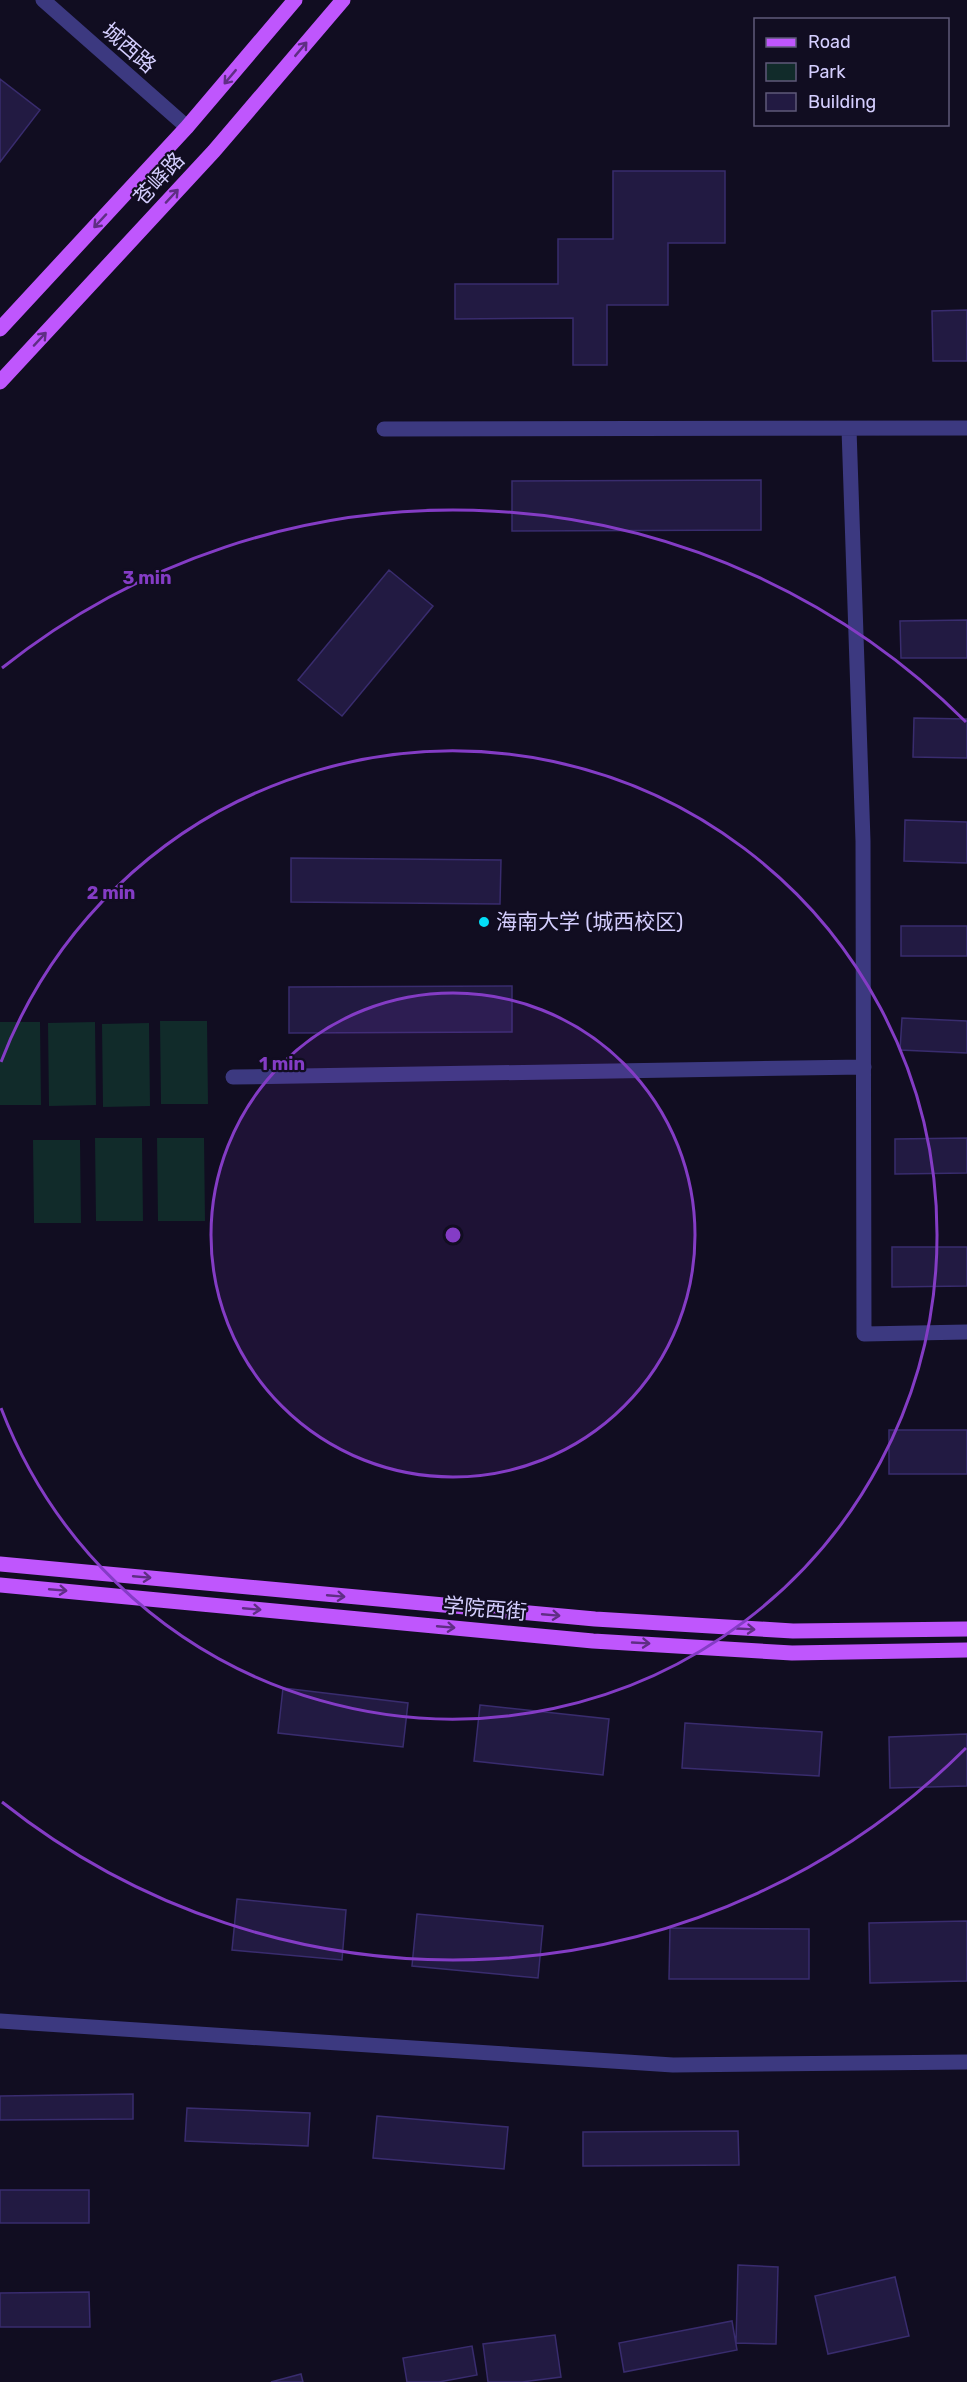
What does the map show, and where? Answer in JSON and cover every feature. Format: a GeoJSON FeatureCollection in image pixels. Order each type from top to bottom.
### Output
{"type":"FeatureCollection","features":[{"type":"Feature","properties":{"kind":"main road","name":"苍峄路"},"geometry":{"type":"LineString","coordinates":[[0,329],[187,127],[295,0]]}},
{"type":"Feature","properties":{"kind":"main road","name":"苍峄路"},"geometry":{"type":"LineString","coordinates":[[0,382],[214,151],[343,0]]}},
{"type":"Feature","properties":{"kind":"main road","name":"学院西街"},"geometry":{"type":"LineString","coordinates":[[0,1564],[595,1619],[793,1631],[967,1629]]}},
{"type":"Feature","properties":{"kind":"main road","name":"学院西街"},"geometry":{"type":"LineString","coordinates":[[0,1585],[593,1641],[792,1653],[967,1650]]}},
{"type":"Feature","properties":{"kind":"street","name":"城西路"},"geometry":{"type":"LineString","coordinates":[[43,0],[187,127]]}},
{"type":"Feature","properties":{"kind":"street"},"geometry":{"type":"LineString","coordinates":[[384,429],[967,428]]}},
{"type":"Feature","properties":{"kind":"street"},"geometry":{"type":"LineString","coordinates":[[849,429],[863,841],[864,1334],[967,1332]]}},
{"type":"Feature","properties":{"kind":"street"},"geometry":{"type":"LineString","coordinates":[[232,1077],[864,1067]]}},
{"type":"Feature","properties":{"kind":"street"},"geometry":{"type":"LineString","coordinates":[[0,2021],[673,2066],[967,2062]]}},
{"type":"Feature","properties":{"kind":"green space"},"geometry":{"type":"Polygon","coordinates":[[[160,1021],[207,1021],[208,1104],[161,1104],[160,1021]]]}},
{"type":"Feature","properties":{"kind":"green space"},"geometry":{"type":"Polygon","coordinates":[[[0,1022],[40,1022],[41,1105],[0,1105],[0,1022]]]}},
{"type":"Feature","properties":{"kind":"green space"},"geometry":{"type":"Polygon","coordinates":[[[95,1022],[96,1105],[49,1106],[48,1023],[95,1022]]]}},
{"type":"Feature","properties":{"kind":"green space"},"geometry":{"type":"Polygon","coordinates":[[[149,1023],[150,1106],[103,1107],[102,1024],[149,1023]]]}},
{"type":"Feature","properties":{"kind":"green space"},"geometry":{"type":"Polygon","coordinates":[[[95,1138],[142,1138],[143,1221],[96,1221],[95,1138]]]}},
{"type":"Feature","properties":{"kind":"green space"},"geometry":{"type":"Polygon","coordinates":[[[157,1138],[204,1138],[205,1221],[158,1221],[157,1138]]]}},
{"type":"Feature","properties":{"kind":"green space"},"geometry":{"type":"Polygon","coordinates":[[[33,1140],[80,1140],[81,1223],[34,1223],[33,1140]]]}},
{"type":"Feature","properties":{"kind":"building"},"geometry":{"type":"Polygon","coordinates":[[[0,79],[40,110],[0,162],[0,79]]]}},
{"type":"Feature","properties":{"kind":"building"},"geometry":{"type":"Polygon","coordinates":[[[613,171],[725,171],[725,243],[668,243],[668,305],[607,305],[607,365],[573,365],[573,318],[455,319],[455,284],[558,284],[558,239],[613,239],[613,171]]]}},
{"type":"Feature","properties":{"kind":"building"},"geometry":{"type":"Polygon","coordinates":[[[967,310],[967,361],[933,361],[932,311],[967,310]]]}},
{"type":"Feature","properties":{"kind":"building"},"geometry":{"type":"Polygon","coordinates":[[[761,480],[761,530],[512,531],[512,481],[761,480]]]}},
{"type":"Feature","properties":{"kind":"building"},"geometry":{"type":"Polygon","coordinates":[[[389,570],[433,606],[342,716],[298,680],[389,570]]]}},
{"type":"Feature","properties":{"kind":"building"},"geometry":{"type":"Polygon","coordinates":[[[967,620],[967,658],[901,658],[900,621],[967,620]]]}},
{"type":"Feature","properties":{"kind":"building"},"geometry":{"type":"Polygon","coordinates":[[[914,718],[967,719],[967,758],[913,757],[914,718]]]}},
{"type":"Feature","properties":{"kind":"building"},"geometry":{"type":"Polygon","coordinates":[[[905,820],[967,822],[967,863],[904,861],[905,820]]]}},
{"type":"Feature","properties":{"kind":"building"},"geometry":{"type":"Polygon","coordinates":[[[291,858],[501,860],[500,904],[291,902],[291,858]]]}},
{"type":"Feature","properties":{"kind":"building"},"geometry":{"type":"Polygon","coordinates":[[[901,926],[967,926],[967,956],[901,956],[901,926]]]}},
{"type":"Feature","properties":{"kind":"building"},"geometry":{"type":"Polygon","coordinates":[[[512,986],[512,1032],[289,1033],[289,987],[512,986]]]}},
{"type":"Feature","properties":{"kind":"building"},"geometry":{"type":"Polygon","coordinates":[[[902,1018],[967,1021],[967,1053],[900,1050],[902,1018]]]}},
{"type":"Feature","properties":{"kind":"building"},"geometry":{"type":"Polygon","coordinates":[[[967,1138],[967,1173],[895,1174],[895,1139],[967,1138]]]}},
{"type":"Feature","properties":{"kind":"building"},"geometry":{"type":"Polygon","coordinates":[[[892,1247],[967,1247],[967,1286],[892,1287],[892,1247]]]}},
{"type":"Feature","properties":{"kind":"building"},"geometry":{"type":"Polygon","coordinates":[[[889,1430],[967,1430],[967,1474],[889,1474],[889,1430]]]}},
{"type":"Feature","properties":{"kind":"building"},"geometry":{"type":"Polygon","coordinates":[[[283,1688],[408,1703],[403,1747],[278,1733],[283,1688]]]}},
{"type":"Feature","properties":{"kind":"building"},"geometry":{"type":"Polygon","coordinates":[[[480,1705],[609,1719],[603,1775],[474,1761],[480,1705]]]}},
{"type":"Feature","properties":{"kind":"building"},"geometry":{"type":"Polygon","coordinates":[[[685,1723],[822,1732],[819,1776],[682,1768],[685,1723]]]}},
{"type":"Feature","properties":{"kind":"building"},"geometry":{"type":"Polygon","coordinates":[[[967,1734],[967,1786],[890,1788],[889,1737],[967,1734]]]}},
{"type":"Feature","properties":{"kind":"building"},"geometry":{"type":"Polygon","coordinates":[[[237,1899],[346,1910],[342,1960],[232,1950],[237,1899]]]}},
{"type":"Feature","properties":{"kind":"building"},"geometry":{"type":"Polygon","coordinates":[[[417,1914],[543,1926],[538,1978],[412,1966],[417,1914]]]}},
{"type":"Feature","properties":{"kind":"building"},"geometry":{"type":"Polygon","coordinates":[[[967,1921],[967,1981],[870,1983],[869,1923],[967,1921]]]}},
{"type":"Feature","properties":{"kind":"building"},"geometry":{"type":"Polygon","coordinates":[[[670,1928],[809,1929],[809,1979],[669,1979],[670,1928]]]}},
{"type":"Feature","properties":{"kind":"building"},"geometry":{"type":"Polygon","coordinates":[[[133,2094],[133,2119],[0,2120],[0,2096],[133,2094]]]}},
{"type":"Feature","properties":{"kind":"building"},"geometry":{"type":"Polygon","coordinates":[[[187,2108],[310,2113],[308,2146],[185,2141],[187,2108]]]}},
{"type":"Feature","properties":{"kind":"building"},"geometry":{"type":"Polygon","coordinates":[[[377,2116],[508,2127],[504,2169],[373,2158],[377,2116]]]}},
{"type":"Feature","properties":{"kind":"building"},"geometry":{"type":"Polygon","coordinates":[[[738,2131],[739,2165],[583,2166],[583,2132],[738,2131]]]}},
{"type":"Feature","properties":{"kind":"building"},"geometry":{"type":"Polygon","coordinates":[[[0,2190],[89,2190],[89,2223],[0,2223],[0,2190]]]}},
{"type":"Feature","properties":{"kind":"building"},"geometry":{"type":"Polygon","coordinates":[[[738,2265],[778,2267],[776,2344],[736,2343],[738,2265]]]}},
{"type":"Feature","properties":{"kind":"building"},"geometry":{"type":"Polygon","coordinates":[[[895,2277],[909,2336],[828,2354],[815,2296],[895,2277]]]}},
{"type":"Feature","properties":{"kind":"building"},"geometry":{"type":"Polygon","coordinates":[[[89,2292],[90,2327],[0,2327],[0,2293],[89,2292]]]}},
{"type":"Feature","properties":{"kind":"building"},"geometry":{"type":"Polygon","coordinates":[[[732,2321],[737,2350],[624,2372],[619,2343],[732,2321]]]}},
{"type":"Feature","properties":{"kind":"building"},"geometry":{"type":"Polygon","coordinates":[[[555,2335],[561,2377],[522,2382],[488,2382],[483,2344],[555,2335]]]}},
{"type":"Feature","properties":{"kind":"building"},"geometry":{"type":"Polygon","coordinates":[[[472,2346],[477,2375],[439,2382],[407,2382],[403,2358],[472,2346]]]}},
{"type":"Feature","properties":{"kind":"building"},"geometry":{"type":"Polygon","coordinates":[[[301,2374],[303,2382],[271,2382],[301,2374]]]}},
{"type":"Feature","properties":{"kind":"place","name":"海南大学 (城西校区)"},"geometry":{"type":"Point","coordinates":[484,922]}}]}
